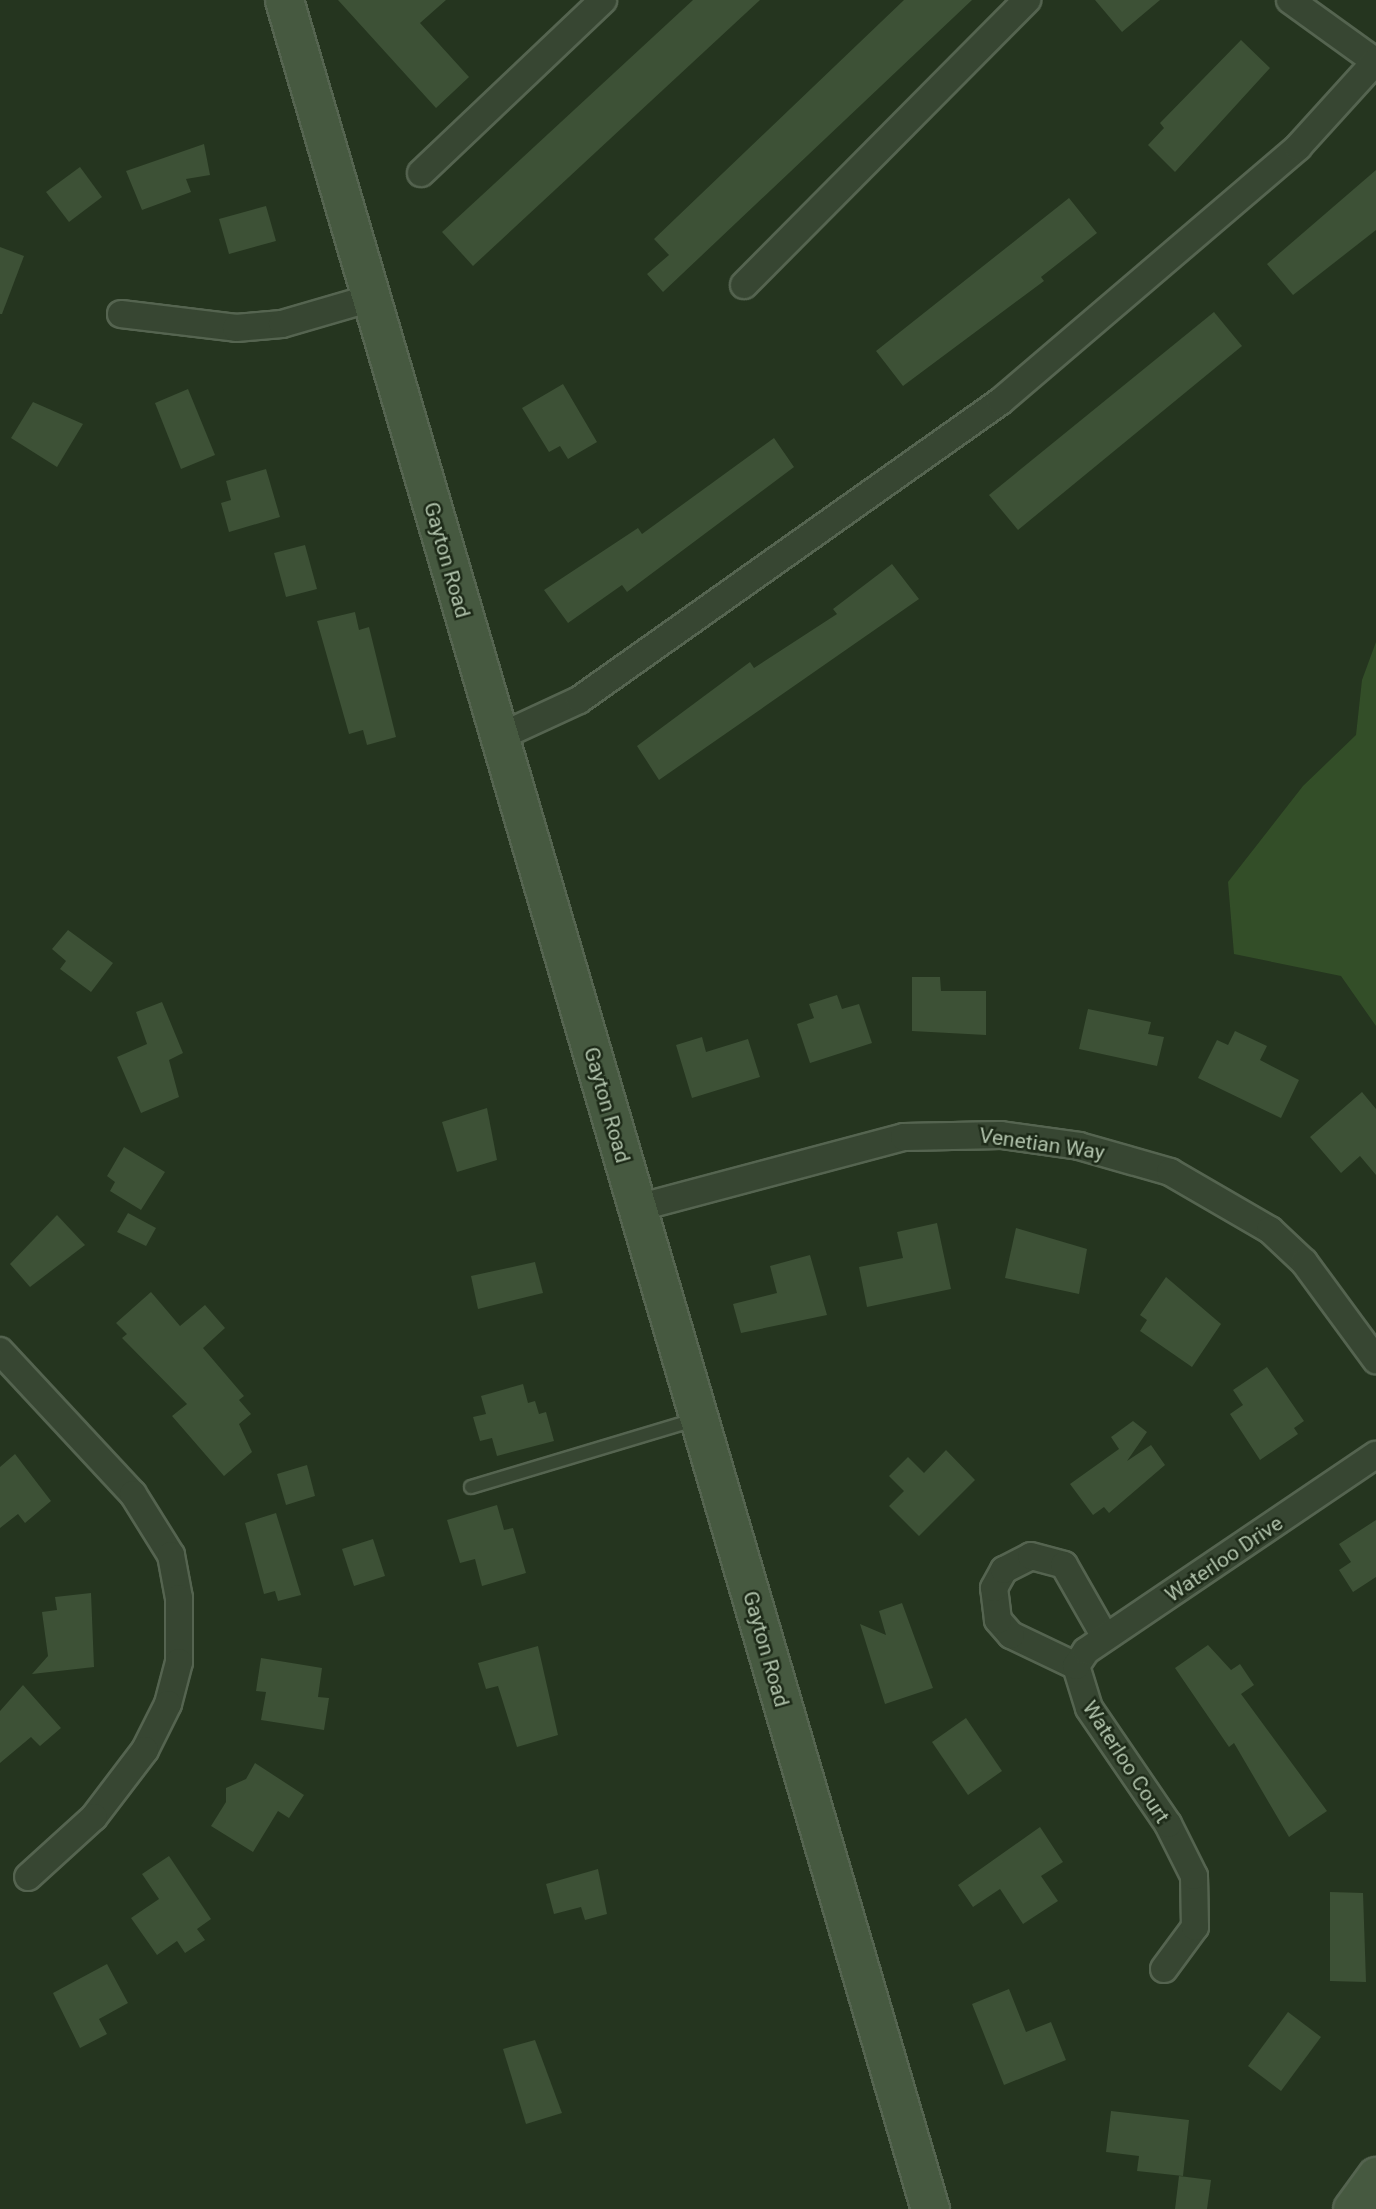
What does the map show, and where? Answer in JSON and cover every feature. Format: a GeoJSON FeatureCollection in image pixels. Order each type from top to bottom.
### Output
{"type":"FeatureCollection","features":[{"type":"Feature","properties":{"kind":"street","name":"Gayton Road"},"geometry":{"type":"LineString","coordinates":[[284,0],[930,2209]]}},
{"type":"Feature","properties":{"kind":"street"},"geometry":{"type":"LineString","coordinates":[[421,173],[603,0]]}},
{"type":"Feature","properties":{"kind":"street"},"geometry":{"type":"LineString","coordinates":[[744,285],[1027,0]]}},
{"type":"Feature","properties":{"kind":"street"},"geometry":{"type":"LineString","coordinates":[[499,737],[579,700],[1001,401],[1298,148],[1376,62],[1290,0]]}},
{"type":"Feature","properties":{"kind":"street"},"geometry":{"type":"LineString","coordinates":[[121,314],[236,328],[282,324],[371,298]]}},
{"type":"Feature","properties":{"kind":"street","name":"Venetian Way"},"geometry":{"type":"LineString","coordinates":[[637,1208],[904,1137],[1001,1135],[1079,1146],[1170,1172],[1270,1230],[1304,1262],[1376,1360]]}},
{"type":"Feature","properties":{"kind":"street"},"geometry":{"type":"LineString","coordinates":[[0,1350],[133,1493],[171,1555],[179,1598],[179,1662],[168,1704],[145,1750],[94,1817],[28,1877]]}},
{"type":"Feature","properties":{"kind":"street","name":"Waterloo Drive"},"geometry":{"type":"LineString","coordinates":[[1076,1666],[1105,1637],[1376,1455]]}},
{"type":"Feature","properties":{"kind":"street"},"geometry":{"type":"LineString","coordinates":[[1076,1666],[1011,1635],[998,1620],[994,1588],[1004,1570],[1031,1556],[1064,1565],[1105,1637]]}},
{"type":"Feature","properties":{"kind":"street","name":"Waterloo Court"},"geometry":{"type":"LineString","coordinates":[[1076,1666],[1089,1707],[1168,1824],[1194,1876],[1195,1927],[1164,1969]]}},
{"type":"Feature","properties":{"kind":"street"},"geometry":{"type":"LineString","coordinates":[[1352,2209],[1376,2176]]}},
{"type":"Feature","properties":{"kind":"lane"},"geometry":{"type":"LineString","coordinates":[[471,1487],[699,1419]]}},
{"type":"Feature","properties":{"kind":"shaded area"},"geometry":{"type":"Polygon","coordinates":[[[1376,642],[1376,1026],[1341,976],[1234,954],[1228,882],[1303,786],[1356,735],[1362,680],[1376,642]]]}},
{"type":"Feature","properties":{"kind":"building"},"geometry":{"type":"Polygon","coordinates":[[[338,0],[446,0],[420,23],[469,77],[436,108],[338,0]]]}},
{"type":"Feature","properties":{"kind":"building"},"geometry":{"type":"Polygon","coordinates":[[[693,0],[760,0],[473,266],[442,232],[693,0]]]}},
{"type":"Feature","properties":{"kind":"building"},"geometry":{"type":"Polygon","coordinates":[[[904,0],[972,0],[663,292],[647,274],[669,255],[654,239],[904,0]]]}},
{"type":"Feature","properties":{"kind":"building"},"geometry":{"type":"Polygon","coordinates":[[[1095,0],[1160,0],[1122,32],[1095,0]]]}},
{"type":"Feature","properties":{"kind":"building"},"geometry":{"type":"Polygon","coordinates":[[[1241,40],[1270,68],[1175,172],[1148,145],[1164,128],[1160,123],[1241,40]]]}},
{"type":"Feature","properties":{"kind":"building"},"geometry":{"type":"Polygon","coordinates":[[[204,144],[210,175],[186,179],[191,192],[142,210],[126,171],[204,144]]]}},
{"type":"Feature","properties":{"kind":"building"},"geometry":{"type":"Polygon","coordinates":[[[80,167],[102,197],[69,222],[46,192],[80,167]]]}},
{"type":"Feature","properties":{"kind":"building"},"geometry":{"type":"Polygon","coordinates":[[[1376,170],[1376,230],[1293,295],[1267,264],[1376,170]]]}},
{"type":"Feature","properties":{"kind":"building"},"geometry":{"type":"Polygon","coordinates":[[[1069,198],[1097,233],[1041,277],[1044,281],[903,386],[876,351],[1069,198]]]}},
{"type":"Feature","properties":{"kind":"building"},"geometry":{"type":"Polygon","coordinates":[[[266,206],[276,241],[229,254],[219,219],[266,206]]]}},
{"type":"Feature","properties":{"kind":"building"},"geometry":{"type":"Polygon","coordinates":[[[0,247],[24,256],[2,314],[0,314],[0,247]]]}},
{"type":"Feature","properties":{"kind":"building"},"geometry":{"type":"Polygon","coordinates":[[[1214,312],[1242,346],[1018,530],[989,495],[1214,312]]]}},
{"type":"Feature","properties":{"kind":"building"},"geometry":{"type":"Polygon","coordinates":[[[563,384],[597,442],[568,459],[560,446],[549,452],[522,408],[563,384]]]}},
{"type":"Feature","properties":{"kind":"building"},"geometry":{"type":"Polygon","coordinates":[[[188,389],[215,455],[181,469],[155,403],[188,389]]]}},
{"type":"Feature","properties":{"kind":"building"},"geometry":{"type":"Polygon","coordinates":[[[33,402],[83,424],[57,467],[11,438],[33,402]]]}},
{"type":"Feature","properties":{"kind":"building"},"geometry":{"type":"Polygon","coordinates":[[[774,438],[794,467],[627,592],[622,585],[568,623],[544,590],[638,528],[642,534],[774,438]]]}},
{"type":"Feature","properties":{"kind":"building"},"geometry":{"type":"Polygon","coordinates":[[[266,469],[280,517],[229,532],[221,503],[231,500],[226,481],[266,469]]]}},
{"type":"Feature","properties":{"kind":"building"},"geometry":{"type":"Polygon","coordinates":[[[305,545],[317,589],[286,597],[274,553],[305,545]]]}},
{"type":"Feature","properties":{"kind":"building"},"geometry":{"type":"Polygon","coordinates":[[[892,564],[919,599],[659,780],[637,746],[750,662],[754,668],[837,614],[833,609],[892,564]]]}},
{"type":"Feature","properties":{"kind":"building"},"geometry":{"type":"Polygon","coordinates":[[[355,612],[359,630],[369,627],[396,737],[367,745],[363,730],[349,734],[317,621],[355,612]]]}},
{"type":"Feature","properties":{"kind":"building"},"geometry":{"type":"Polygon","coordinates":[[[68,930],[113,963],[91,992],[60,969],[66,961],[52,949],[68,930]]]}},
{"type":"Feature","properties":{"kind":"building"},"geometry":{"type":"Polygon","coordinates":[[[912,977],[940,977],[941,991],[986,991],[986,1035],[912,1031],[912,977]]]}},
{"type":"Feature","properties":{"kind":"building"},"geometry":{"type":"Polygon","coordinates":[[[837,995],[842,1009],[859,1004],[872,1043],[810,1063],[797,1024],[814,1018],[809,1004],[837,995]]]}},
{"type":"Feature","properties":{"kind":"building"},"geometry":{"type":"Polygon","coordinates":[[[162,1002],[183,1053],[169,1060],[179,1097],[141,1113],[117,1057],[147,1044],[136,1012],[162,1002]]]}},
{"type":"Feature","properties":{"kind":"building"},"geometry":{"type":"Polygon","coordinates":[[[1088,1009],[1151,1022],[1148,1034],[1164,1037],[1157,1066],[1079,1049],[1088,1009]]]}},
{"type":"Feature","properties":{"kind":"building"},"geometry":{"type":"Polygon","coordinates":[[[1235,1031],[1267,1046],[1260,1060],[1299,1080],[1281,1118],[1198,1078],[1217,1040],[1228,1045],[1235,1031]]]}},
{"type":"Feature","properties":{"kind":"building"},"geometry":{"type":"Polygon","coordinates":[[[702,1037],[706,1052],[748,1039],[760,1077],[692,1098],[676,1045],[702,1037]]]}},
{"type":"Feature","properties":{"kind":"building"},"geometry":{"type":"Polygon","coordinates":[[[1362,1092],[1376,1109],[1376,1175],[1360,1156],[1341,1173],[1310,1137],[1362,1092]]]}},
{"type":"Feature","properties":{"kind":"building"},"geometry":{"type":"Polygon","coordinates":[[[487,1108],[497,1160],[457,1172],[442,1122],[487,1108]]]}},
{"type":"Feature","properties":{"kind":"building"},"geometry":{"type":"Polygon","coordinates":[[[124,1147],[165,1172],[141,1210],[110,1191],[115,1182],[107,1176],[124,1147]]]}},
{"type":"Feature","properties":{"kind":"building"},"geometry":{"type":"Polygon","coordinates":[[[128,1213],[156,1228],[146,1246],[117,1232],[128,1213]]]}},
{"type":"Feature","properties":{"kind":"building"},"geometry":{"type":"Polygon","coordinates":[[[57,1215],[85,1245],[30,1287],[10,1264],[57,1215]]]}},
{"type":"Feature","properties":{"kind":"building"},"geometry":{"type":"Polygon","coordinates":[[[937,1223],[951,1289],[867,1307],[859,1267],[903,1258],[897,1232],[937,1223]]]}},
{"type":"Feature","properties":{"kind":"building"},"geometry":{"type":"Polygon","coordinates":[[[1016,1228],[1087,1249],[1079,1294],[1005,1278],[1016,1228]]]}},
{"type":"Feature","properties":{"kind":"building"},"geometry":{"type":"Polygon","coordinates":[[[810,1255],[827,1315],[741,1333],[733,1304],[777,1293],[770,1266],[810,1255]]]}},
{"type":"Feature","properties":{"kind":"building"},"geometry":{"type":"Polygon","coordinates":[[[535,1262],[543,1293],[478,1309],[471,1276],[535,1262]]]}},
{"type":"Feature","properties":{"kind":"building"},"geometry":{"type":"Polygon","coordinates":[[[1166,1277],[1221,1324],[1192,1367],[1140,1331],[1147,1320],[1140,1315],[1166,1277]]]}},
{"type":"Feature","properties":{"kind":"building"},"geometry":{"type":"Polygon","coordinates":[[[151,1292],[180,1326],[205,1305],[225,1328],[203,1348],[244,1396],[239,1400],[251,1414],[239,1424],[252,1452],[224,1476],[172,1416],[187,1404],[122,1338],[127,1334],[116,1323],[151,1292]]]}},
{"type":"Feature","properties":{"kind":"building"},"geometry":{"type":"Polygon","coordinates":[[[1267,1367],[1304,1421],[1294,1428],[1298,1434],[1260,1460],[1230,1414],[1243,1405],[1233,1390],[1267,1367]]]}},
{"type":"Feature","properties":{"kind":"building"},"geometry":{"type":"Polygon","coordinates":[[[523,1384],[528,1403],[535,1401],[539,1414],[546,1412],[554,1441],[497,1456],[492,1438],[480,1441],[473,1417],[486,1414],[481,1396],[523,1384]]]}},
{"type":"Feature","properties":{"kind":"building"},"geometry":{"type":"Polygon","coordinates":[[[1133,1421],[1147,1432],[1127,1461],[1151,1445],[1165,1465],[1109,1513],[1104,1507],[1093,1515],[1070,1484],[1119,1449],[1111,1437],[1133,1421]]]}},
{"type":"Feature","properties":{"kind":"building"},"geometry":{"type":"Polygon","coordinates":[[[946,1450],[975,1480],[919,1536],[889,1506],[904,1491],[889,1476],[908,1457],[924,1473],[946,1450]]]}},
{"type":"Feature","properties":{"kind":"building"},"geometry":{"type":"Polygon","coordinates":[[[15,1454],[51,1501],[25,1523],[18,1514],[0,1528],[0,1467],[15,1454]]]}},
{"type":"Feature","properties":{"kind":"building"},"geometry":{"type":"Polygon","coordinates":[[[307,1465],[315,1496],[286,1505],[277,1474],[307,1465]]]}},
{"type":"Feature","properties":{"kind":"building"},"geometry":{"type":"Polygon","coordinates":[[[497,1505],[504,1530],[513,1528],[526,1573],[482,1586],[475,1559],[460,1563],[447,1520],[497,1505]]]}},
{"type":"Feature","properties":{"kind":"building"},"geometry":{"type":"Polygon","coordinates":[[[276,1513],[301,1595],[278,1601],[275,1591],[264,1594],[245,1523],[276,1513]]]}},
{"type":"Feature","properties":{"kind":"building"},"geometry":{"type":"Polygon","coordinates":[[[1376,1520],[1376,1577],[1353,1592],[1339,1570],[1351,1562],[1339,1544],[1376,1520]]]}},
{"type":"Feature","properties":{"kind":"building"},"geometry":{"type":"Polygon","coordinates":[[[373,1539],[385,1576],[354,1586],[342,1549],[373,1539]]]}},
{"type":"Feature","properties":{"kind":"building"},"geometry":{"type":"Polygon","coordinates":[[[91,1593],[94,1667],[32,1674],[48,1656],[42,1612],[57,1610],[55,1597],[91,1593]]]}},
{"type":"Feature","properties":{"kind":"building"},"geometry":{"type":"Polygon","coordinates":[[[902,1603],[933,1688],[885,1704],[860,1624],[886,1635],[879,1611],[902,1603]]]}},
{"type":"Feature","properties":{"kind":"building"},"geometry":{"type":"Polygon","coordinates":[[[1208,1645],[1231,1670],[1240,1664],[1254,1685],[1241,1694],[1327,1811],[1289,1837],[1234,1743],[1229,1747],[1175,1668],[1208,1645]]]}},
{"type":"Feature","properties":{"kind":"building"},"geometry":{"type":"Polygon","coordinates":[[[538,1646],[558,1735],[517,1747],[498,1686],[486,1689],[478,1663],[538,1646]]]}},
{"type":"Feature","properties":{"kind":"building"},"geometry":{"type":"Polygon","coordinates":[[[261,1658],[322,1668],[318,1697],[329,1698],[324,1730],[261,1720],[266,1692],[256,1691],[261,1658]]]}},
{"type":"Feature","properties":{"kind":"building"},"geometry":{"type":"Polygon","coordinates":[[[23,1685],[61,1728],[40,1746],[31,1737],[0,1763],[0,1711],[23,1685]]]}},
{"type":"Feature","properties":{"kind":"building"},"geometry":{"type":"Polygon","coordinates":[[[966,1718],[1002,1771],[968,1795],[932,1742],[966,1718]]]}},
{"type":"Feature","properties":{"kind":"building"},"geometry":{"type":"Polygon","coordinates":[[[255,1763],[304,1795],[289,1818],[278,1811],[253,1852],[211,1826],[226,1802],[226,1788],[246,1779],[255,1763]]]}},
{"type":"Feature","properties":{"kind":"building"},"geometry":{"type":"Polygon","coordinates":[[[1040,1827],[1063,1862],[1041,1876],[1058,1901],[1023,1924],[1000,1889],[973,1907],[958,1885],[1040,1827]]]}},
{"type":"Feature","properties":{"kind":"building"},"geometry":{"type":"Polygon","coordinates":[[[169,1856],[211,1919],[197,1929],[205,1940],[185,1953],[177,1941],[157,1955],[131,1918],[159,1899],[142,1874],[169,1856]]]}},
{"type":"Feature","properties":{"kind":"building"},"geometry":{"type":"Polygon","coordinates":[[[598,1869],[607,1914],[585,1920],[581,1907],[554,1914],[546,1884],[598,1869]]]}},
{"type":"Feature","properties":{"kind":"building"},"geometry":{"type":"Polygon","coordinates":[[[1330,1892],[1363,1893],[1366,1982],[1330,1981],[1330,1892]]]}},
{"type":"Feature","properties":{"kind":"building"},"geometry":{"type":"Polygon","coordinates":[[[107,1964],[128,2003],[99,2019],[107,2034],[80,2048],[53,1993],[107,1964]]]}},
{"type":"Feature","properties":{"kind":"building"},"geometry":{"type":"Polygon","coordinates":[[[1009,1989],[1026,2032],[1051,2022],[1066,2060],[1004,2085],[972,2004],[1009,1989]]]}},
{"type":"Feature","properties":{"kind":"building"},"geometry":{"type":"Polygon","coordinates":[[[1288,2012],[1321,2037],[1281,2091],[1248,2066],[1288,2012]]]}},
{"type":"Feature","properties":{"kind":"building"},"geometry":{"type":"Polygon","coordinates":[[[535,2040],[562,2113],[526,2124],[503,2049],[535,2040]]]}},
{"type":"Feature","properties":{"kind":"building"},"geometry":{"type":"Polygon","coordinates":[[[1111,2111],[1189,2120],[1183,2176],[1137,2171],[1139,2156],[1106,2152],[1111,2111]]]}},
{"type":"Feature","properties":{"kind":"building"},"geometry":{"type":"Polygon","coordinates":[[[1179,2176],[1211,2180],[1207,2209],[1175,2209],[1179,2176]]]}}]}
